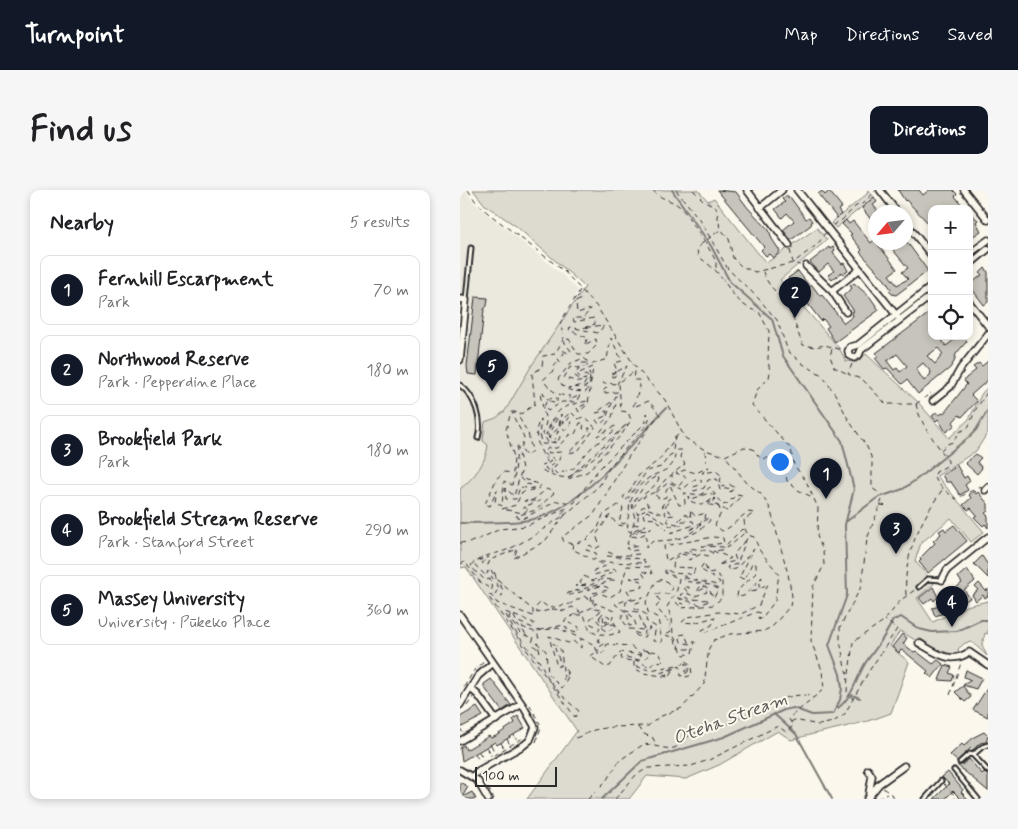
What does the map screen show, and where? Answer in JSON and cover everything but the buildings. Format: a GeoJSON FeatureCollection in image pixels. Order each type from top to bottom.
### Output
{"type":"FeatureCollection","features":[{"type":"Feature","properties":{"kind":"street"},"geometry":{"type":"LineString","coordinates":[[747,190],[788,246]]}},
{"type":"Feature","properties":{"kind":"street"},"geometry":{"type":"LineString","coordinates":[[760,208],[782,190]]}},
{"type":"Feature","properties":{"kind":"street"},"geometry":{"type":"LineString","coordinates":[[797,190],[900,319]]}},
{"type":"Feature","properties":{"kind":"street"},"geometry":{"type":"LineString","coordinates":[[880,190],[892,205]]}},
{"type":"Feature","properties":{"kind":"street"},"geometry":{"type":"LineString","coordinates":[[964,190],[988,220]]}},
{"type":"Feature","properties":{"kind":"street"},"geometry":{"type":"LineString","coordinates":[[913,232],[928,251]]}},
{"type":"Feature","properties":{"kind":"street"},"geometry":{"type":"LineString","coordinates":[[973,251],[988,240]]}},
{"type":"Feature","properties":{"kind":"street"},"geometry":{"type":"LineString","coordinates":[[973,262],[988,249]]}},
{"type":"Feature","properties":{"kind":"street"},"geometry":{"type":"LineString","coordinates":[[806,266],[832,291],[846,312]]}},
{"type":"Feature","properties":{"kind":"street"},"geometry":{"type":"LineString","coordinates":[[832,291],[860,269]]}},
{"type":"Feature","properties":{"kind":"street"},"geometry":{"type":"LineString","coordinates":[[928,289],[858,345],[850,347],[849,355],[854,358],[928,298]]}},
{"type":"Feature","properties":{"kind":"street"},"geometry":{"type":"LineString","coordinates":[[460,360],[463,299]]}},
{"type":"Feature","properties":{"kind":"street"},"geometry":{"type":"LineString","coordinates":[[973,307],[988,326]]}},
{"type":"Feature","properties":{"kind":"street"},"geometry":{"type":"LineString","coordinates":[[933,401],[950,388],[961,368],[988,334]]}},
{"type":"Feature","properties":{"kind":"street"},"geometry":{"type":"LineString","coordinates":[[942,580],[947,570],[988,537]]}},
{"type":"Feature","properties":{"kind":"street"},"geometry":{"type":"LineString","coordinates":[[460,615],[525,704],[534,721],[534,734],[530,740],[472,777]]}},
{"type":"Feature","properties":{"kind":"street"},"geometry":{"type":"LineString","coordinates":[[919,644],[950,659],[960,659],[969,652],[988,665]]}},
{"type":"Feature","properties":{"kind":"street"},"geometry":{"type":"LineString","coordinates":[[460,705],[482,670],[494,663]]}},
{"type":"Feature","properties":{"kind":"street"},"geometry":{"type":"LineString","coordinates":[[471,689],[478,695],[496,720]]}},
{"type":"Feature","properties":{"kind":"street"},"geometry":{"type":"LineString","coordinates":[[460,741],[525,704]]}},
{"type":"Feature","properties":{"kind":"street"},"geometry":{"type":"LineString","coordinates":[[868,796],[904,766]]}},
{"type":"Feature","properties":{"kind":"street"},"geometry":{"type":"LineString","coordinates":[[460,770],[482,786],[488,799]]}},
{"type":"Feature","properties":{"kind":"street"},"geometry":{"type":"LineString","coordinates":[[868,770],[872,776],[868,796]]}},
{"type":"Feature","properties":{"kind":"lane"},"geometry":{"type":"LineString","coordinates":[[463,299],[471,248]]}},
{"type":"Feature","properties":{"kind":"lane"},"geometry":{"type":"LineString","coordinates":[[460,385],[473,398],[479,426],[478,438]]}},
{"type":"Feature","properties":{"kind":"lane"},"geometry":{"type":"LineString","coordinates":[[919,587],[928,579],[942,580]]}},
{"type":"Feature","properties":{"kind":"lane"},"geometry":{"type":"LineString","coordinates":[[960,762],[969,754],[973,755],[988,745]]}},
{"type":"Feature","properties":{"kind":"lane"},"geometry":{"type":"LineString","coordinates":[[973,755],[988,771]]}},
{"type":"Feature","properties":{"kind":"lane"},"geometry":{"type":"LineString","coordinates":[[954,770],[978,799]]}},
{"type":"Feature","properties":{"kind":"lane"},"geometry":{"type":"LineString","coordinates":[[925,799],[941,781]]}},
{"type":"Feature","properties":{"kind":"path"},"geometry":{"type":"LineString","coordinates":[[468,190],[476,202],[488,213],[564,271],[597,307],[634,365],[665,400],[680,432],[692,443],[705,450],[725,456],[747,484],[761,494],[770,508],[788,574],[792,596],[790,606],[772,626],[764,630],[730,634],[714,640],[709,648],[704,684],[682,708],[659,717],[648,726],[594,730],[576,738]]}},
{"type":"Feature","properties":{"kind":"path"},"geometry":{"type":"LineString","coordinates":[[653,190],[657,196],[679,205],[687,213],[690,223],[712,254],[716,262],[716,270]]}},
{"type":"Feature","properties":{"kind":"path"},"geometry":{"type":"LineString","coordinates":[[676,190],[700,220],[728,269],[758,298],[777,320],[788,351],[803,364],[822,375],[837,397],[848,419],[867,447],[873,469],[872,488],[879,493]]}},
{"type":"Feature","properties":{"kind":"path"},"geometry":{"type":"LineString","coordinates":[[694,190],[703,200],[716,208],[721,230],[729,239],[731,254],[736,262],[750,271],[763,271],[793,263],[813,248],[825,232]]}},
{"type":"Feature","properties":{"kind":"path"},"geometry":{"type":"LineString","coordinates":[[831,226],[842,220],[856,206],[864,203],[875,190]]}},
{"type":"Feature","properties":{"kind":"path"},"geometry":{"type":"LineString","coordinates":[[615,799],[636,774],[648,768],[691,766],[709,760],[778,726],[786,732],[791,727],[791,716],[824,689],[825,681],[810,635],[813,588],[824,565],[823,551],[817,536],[818,508],[806,481],[794,465],[791,449],[752,405],[757,390],[769,378],[769,331],[758,312],[751,310],[735,297],[716,270],[698,256],[697,250],[721,230]]}},
{"type":"Feature","properties":{"kind":"path"},"geometry":{"type":"LineString","coordinates":[[788,246],[793,263]]}},
{"type":"Feature","properties":{"kind":"path"},"geometry":{"type":"LineString","coordinates":[[793,263],[806,266]]}},
{"type":"Feature","properties":{"kind":"path"},"geometry":{"type":"LineString","coordinates":[[763,271],[768,284],[788,307],[796,322],[803,345],[815,347],[827,345],[832,348],[848,351]]}},
{"type":"Feature","properties":{"kind":"path"},"geometry":{"type":"LineString","coordinates":[[460,564],[465,562],[480,582],[492,590],[490,579],[486,580],[472,567],[472,564],[484,555],[503,551],[522,542],[565,515],[599,486],[611,465],[646,426],[650,417],[646,413],[646,422],[598,470],[574,503],[557,501],[522,519],[516,516],[536,510],[554,493],[547,490],[533,500],[524,501],[540,501],[525,505],[523,507],[529,509],[523,512],[502,509],[516,505],[522,492],[538,489],[541,485],[520,478],[526,484],[533,484],[533,489],[520,487],[516,499],[506,499],[505,488],[514,496],[522,469],[517,443],[515,474],[512,485],[504,481],[502,506],[495,502],[496,490],[490,506],[485,504],[498,478],[504,472],[513,473],[514,457],[506,430],[511,412],[518,412],[512,414],[524,437],[521,449],[526,456],[532,452],[528,433],[518,416],[535,404],[532,374],[542,366],[542,356],[555,354],[564,338],[560,323],[578,296],[580,289]]}},
{"type":"Feature","properties":{"kind":"path"},"geometry":{"type":"LineString","coordinates":[[578,296],[581,299],[576,302],[577,313],[591,309],[583,318],[573,318],[574,322],[594,318],[595,324],[583,328],[603,325],[603,327],[598,333],[570,327],[569,330],[588,338],[584,345],[596,339],[597,346],[588,354],[578,354],[569,339],[563,340],[571,351],[568,353],[562,350],[564,354],[558,359],[561,363],[555,364],[554,370],[543,380],[548,388],[561,396],[570,396],[570,400],[580,395],[576,402],[562,402],[548,411],[544,407],[547,400],[557,403],[557,398],[546,399],[543,392],[540,394],[546,422],[543,434],[549,444],[542,444],[539,435],[541,419],[537,425],[539,449],[548,463],[542,465],[542,470],[553,476],[568,478],[627,424],[603,450],[568,479],[587,472],[622,434],[631,420],[628,412],[621,411],[619,384],[603,383],[607,387],[602,392],[618,392],[614,400],[596,413],[607,411],[606,416],[596,420],[599,424],[605,421],[612,403],[616,404],[612,417],[597,436],[615,426],[614,431],[592,447],[573,469],[557,474],[553,470],[560,460],[561,452],[548,453],[556,462],[549,467],[552,473],[545,468],[550,460],[544,454],[548,448],[557,448],[569,435],[575,434],[580,423],[584,423],[583,429],[590,428],[588,433],[577,442],[569,453],[578,451],[595,428],[590,420],[583,417],[578,419],[571,412],[564,418],[562,423],[567,422],[569,417],[571,420],[570,427],[565,430],[560,425],[561,414],[559,427],[549,438],[554,442],[558,431],[560,437],[557,443],[550,442],[548,435],[558,417],[554,419],[546,434],[554,413],[565,406],[587,401],[577,408],[579,412],[588,404],[593,367],[577,374],[581,378],[586,374],[588,377],[584,385],[568,388],[586,387],[590,379],[589,372],[591,380],[586,392],[568,391],[563,388],[558,379],[571,362],[584,358],[589,363],[582,364],[579,368],[570,367],[564,378],[580,382],[586,378],[581,380],[575,376],[578,369],[607,359],[611,338],[615,334]]}},
{"type":"Feature","properties":{"kind":"path"},"geometry":{"type":"LineString","coordinates":[[611,338],[622,360],[614,364],[617,371],[610,375],[614,377],[618,370],[628,366],[617,384],[635,371],[634,380],[639,380],[640,387],[633,407],[649,401],[659,414],[629,456],[594,514],[562,537],[564,542],[573,544],[586,540],[598,528],[603,515],[618,505],[623,508],[619,522],[624,524],[627,522],[630,502],[645,480],[670,467],[674,463],[675,453],[670,454],[661,467],[647,471],[626,501],[623,497],[630,491],[640,475],[659,460],[675,436],[680,432]]}},
{"type":"Feature","properties":{"kind":"path"},"geometry":{"type":"LineString","coordinates":[[832,348],[830,356],[834,367],[863,380],[886,404],[916,404],[931,393]]}},
{"type":"Feature","properties":{"kind":"path"},"geometry":{"type":"LineString","coordinates":[[848,374],[854,358]]}},
{"type":"Feature","properties":{"kind":"path"},"geometry":{"type":"LineString","coordinates":[[941,451],[947,444],[953,442],[959,432],[968,428],[976,409],[988,391]]}},
{"type":"Feature","properties":{"kind":"path"},"geometry":{"type":"LineString","coordinates":[[916,404],[917,411],[941,451],[948,459],[948,465],[936,472],[934,478],[942,489],[956,499],[980,485],[986,488]]}},
{"type":"Feature","properties":{"kind":"path"},"geometry":{"type":"LineString","coordinates":[[573,544],[572,548],[577,552],[594,560],[598,556],[596,553],[586,550],[590,546],[595,549],[600,546],[596,535],[610,515],[616,525],[624,526],[628,524],[626,529],[629,532],[634,524],[632,505],[641,490],[652,478],[657,476],[659,478],[654,486],[643,493],[636,501],[634,508],[638,514],[642,507],[649,506],[644,497],[655,492],[672,474],[681,470],[685,464],[680,457],[682,450],[673,450],[675,436]]}},
{"type":"Feature","properties":{"kind":"path"},"geometry":{"type":"LineString","coordinates":[[725,456],[744,446],[753,449],[761,459],[773,458],[784,465],[787,481],[798,490],[813,497]]}},
{"type":"Feature","properties":{"kind":"path"},"geometry":{"type":"LineString","coordinates":[[705,450],[706,462]]}},
{"type":"Feature","properties":{"kind":"path"},"geometry":{"type":"LineString","coordinates":[[634,524],[638,525],[638,516],[646,508],[666,515],[662,505],[670,498],[665,508],[674,515],[667,516],[668,522],[682,525],[670,526],[647,511],[644,513],[644,518],[656,519],[670,533],[694,525],[693,520],[678,521],[685,514],[691,518],[690,510],[695,516],[706,513],[705,519],[689,531],[692,533],[708,517],[710,520],[703,530],[672,541],[653,541],[646,548],[646,533],[638,538],[631,536],[633,533],[652,528],[638,531],[646,525],[632,531],[627,544],[639,546],[626,548],[631,552],[637,550],[639,554],[618,556],[608,552],[607,556],[644,559],[645,563],[597,562],[606,566],[594,570],[594,575],[615,569],[616,571],[592,581],[584,576],[580,583],[586,584],[575,586],[591,585],[602,580],[615,580],[568,593],[567,596],[600,586],[607,587],[609,590],[592,593],[590,601],[584,596],[570,604],[549,608],[541,602],[536,607],[537,613],[554,609],[564,611],[572,607],[580,611],[564,621],[579,627],[577,633],[569,631],[564,625],[536,631],[558,628],[595,645],[596,652],[590,656],[605,667],[610,666],[620,652],[625,651],[641,655],[638,660],[621,656],[622,660],[634,661],[634,668],[643,673],[669,677],[675,668],[666,675],[660,673],[680,666],[680,676],[686,674],[686,664],[690,666],[686,677],[692,675],[691,666],[686,660],[683,664],[650,670],[638,667],[636,660],[650,667],[653,663],[663,661],[659,652],[649,649],[642,650],[651,652],[646,658],[630,646],[607,644],[604,652],[598,654],[598,648],[604,644],[598,641],[600,634],[610,636],[620,632],[614,622],[604,624],[603,615],[599,618],[603,624],[614,624],[615,627],[606,632],[597,620],[603,612],[610,616],[605,621],[612,620],[614,611],[595,603],[594,609],[602,610],[590,619],[591,624],[600,628],[597,634],[590,631],[584,615],[576,616],[593,607],[593,596],[599,593],[610,597],[620,591],[627,566],[650,567],[652,574],[641,571],[645,577],[630,578],[642,581],[643,587],[627,590],[632,598],[615,604],[633,617],[636,625],[629,626],[628,616],[623,614],[621,618],[629,629],[646,630],[643,635],[633,632],[636,636],[644,637],[650,628],[644,628],[638,612],[625,610],[626,602],[643,597],[642,601],[636,602],[635,608],[647,615],[646,621],[656,627],[653,641],[662,642],[658,618],[648,612],[646,602],[656,581],[664,579],[673,588],[669,594],[655,594],[661,602],[656,607],[671,625],[668,630],[671,631],[665,635],[672,637],[684,655],[692,653],[695,642],[688,642],[685,634],[679,635],[681,642],[690,644],[689,648],[681,649],[673,635],[672,618],[667,607],[677,590],[679,578],[665,573],[665,569],[673,573],[684,574],[684,581],[710,585],[718,589],[714,598],[708,588],[701,585],[697,592],[706,588],[707,592],[695,596],[688,594],[690,587],[683,587],[687,591],[680,595],[689,599],[710,600],[701,605],[676,597],[684,601],[683,604],[676,602],[681,608],[713,605],[722,598],[722,579],[714,572],[708,572],[704,563],[700,569],[720,582],[717,585],[686,578],[685,573],[693,575],[695,568],[673,567],[674,560],[681,554],[686,555],[689,560],[701,554],[708,556],[714,553],[688,548],[696,555],[682,552],[666,561],[664,546],[713,537],[723,538],[724,542],[702,546],[724,547],[742,529],[744,533],[732,544],[722,551],[714,551],[731,558],[718,565],[736,561],[734,554],[747,538],[737,564],[727,567],[729,570],[736,569],[754,549],[740,578],[745,579],[752,563],[756,564],[756,573],[738,590],[737,597],[744,596],[762,577],[759,587],[750,593],[768,584],[759,605],[741,614],[718,612],[688,617],[682,622],[694,623],[715,617],[712,625],[702,630],[704,633],[757,612],[760,613],[758,618],[761,619],[776,602],[779,574],[760,551],[754,537],[748,536],[745,529],[744,520],[754,513],[749,512],[740,517],[731,528],[722,531],[715,526],[721,513],[719,507],[710,504],[698,505],[688,500],[688,496],[692,499],[709,493],[714,495],[710,501],[705,502],[710,503],[714,498],[713,503],[727,511],[742,495],[737,494],[727,504],[722,505],[710,487],[701,495],[684,493],[685,504],[679,505],[670,485],[666,490],[666,497],[660,499],[654,494],[669,482],[682,490],[695,479],[702,480],[700,485],[693,487],[694,491],[704,488],[708,480],[717,478],[720,490],[730,488],[730,492],[734,488],[728,484],[722,487],[720,480],[722,476],[716,472],[702,473],[709,467],[696,473],[685,470],[676,473],[686,477],[678,486],[672,482],[672,474]]}},
{"type":"Feature","properties":{"kind":"path"},"geometry":{"type":"LineString","coordinates":[[906,595],[907,563],[913,544],[927,510],[942,489]]}},
{"type":"Feature","properties":{"kind":"path"},"geometry":{"type":"LineString","coordinates":[[848,675],[840,640],[840,628],[861,587],[867,539],[882,500]]}},
{"type":"Feature","properties":{"kind":"path"},"geometry":{"type":"LineString","coordinates":[[880,505],[889,506]]}},
{"type":"Feature","properties":{"kind":"path"},"geometry":{"type":"LineString","coordinates":[[460,543],[475,541],[500,529],[526,526],[566,508],[561,515],[565,515]]}},
{"type":"Feature","properties":{"kind":"path"},"geometry":{"type":"LineString","coordinates":[[565,515],[545,541],[514,558],[517,548],[490,560],[488,565],[482,563],[489,557],[478,561],[475,565],[486,576],[488,571],[499,588],[496,594],[502,596],[503,590],[494,576],[491,570],[494,571],[497,580],[533,610],[533,616],[496,603],[491,595],[488,596],[575,716],[579,711],[563,697],[546,675],[545,669],[538,658],[510,626],[505,612],[534,623],[533,628],[516,621],[514,616],[510,615],[508,618],[520,633],[529,637],[517,626],[537,633],[539,638],[534,637],[532,643],[536,650],[540,652],[537,643],[546,650],[548,674],[562,688],[569,675],[567,670],[565,670],[567,675],[564,680],[561,650],[553,642],[561,664],[557,666],[549,636],[568,643],[573,641],[581,648],[582,639]]}},
{"type":"Feature","properties":{"kind":"path"},"geometry":{"type":"LineString","coordinates":[[852,697],[847,692],[853,642],[886,620],[893,608],[906,595],[919,587]]}},
{"type":"Feature","properties":{"kind":"path"},"geometry":{"type":"LineString","coordinates":[[790,723],[794,720],[819,725],[833,722],[844,715],[852,697],[885,649],[896,627],[886,620]]}},
{"type":"Feature","properties":{"kind":"path"},"geometry":{"type":"LineString","coordinates":[[461,694],[470,676],[483,663],[482,656]]}},
{"type":"Feature","properties":{"kind":"path"},"geometry":{"type":"LineString","coordinates":[[950,694],[960,664]]}},
{"type":"Feature","properties":{"kind":"path"},"geometry":{"type":"LineString","coordinates":[[588,799],[606,781],[620,760],[630,751],[644,744],[673,748],[684,743],[688,736],[701,731],[710,732],[786,697],[808,695],[813,698]]}},
{"type":"Feature","properties":{"kind":"path"},"geometry":{"type":"LineString","coordinates":[[525,704],[540,725],[539,738],[533,745]]}},
{"type":"Feature","properties":{"kind":"path"},"geometry":{"type":"LineString","coordinates":[[638,726],[642,733],[653,738],[656,745]]}},
{"type":"Feature","properties":{"kind":"path"},"geometry":{"type":"LineString","coordinates":[[514,735],[517,741]]}},
{"type":"Feature","properties":{"kind":"path"},"geometry":{"type":"LineString","coordinates":[[508,739],[511,745]]}},
{"type":"Feature","properties":{"kind":"path"},"geometry":{"type":"LineString","coordinates":[[501,743],[504,749]]}},
{"type":"Feature","properties":{"kind":"path"},"geometry":{"type":"LineString","coordinates":[[490,745],[496,754]]}},
{"type":"Feature","properties":{"kind":"path"},"geometry":{"type":"LineString","coordinates":[[487,747],[492,756]]}},
{"type":"Feature","properties":{"kind":"path"},"geometry":{"type":"LineString","coordinates":[[479,752],[484,761]]}},
{"type":"Feature","properties":{"kind":"path"},"geometry":{"type":"LineString","coordinates":[[475,754],[480,763]]}},
{"type":"Feature","properties":{"kind":"path"},"geometry":{"type":"LineString","coordinates":[[482,777],[494,799]]}},
{"type":"Feature","properties":{"kind":"path"},"geometry":{"type":"LineString","coordinates":[[941,781],[955,796],[955,799]]}},
{"type":"Feature","properties":{"kind":"path"},"geometry":{"type":"LineString","coordinates":[[882,788],[887,793],[893,794],[896,799]]}},
{"type":"Feature","properties":{"kind":"path"},"geometry":{"type":"LineString","coordinates":[[877,799],[887,793]]}},
{"type":"Feature","properties":{"kind":"path"},"geometry":{"type":"LineString","coordinates":[[890,798],[896,799]]}},
{"type":"Feature","properties":{"kind":"shaded area"},"geometry":{"type":"Polygon","coordinates":[[[460,190],[466,190],[473,202],[564,276],[578,290],[471,493],[460,502],[460,190]]]}},
{"type":"Feature","properties":{"kind":"shaded area"},"geometry":{"type":"Polygon","coordinates":[[[473,190],[698,190],[708,201],[714,198],[766,263],[817,228],[827,240],[780,280],[839,348],[846,361],[857,362],[866,354],[918,402],[949,438],[969,419],[982,393],[988,387],[988,432],[976,451],[937,476],[984,532],[971,542],[951,518],[921,543],[915,561],[934,584],[917,598],[933,622],[966,606],[988,601],[988,634],[985,633],[982,645],[987,656],[972,642],[965,643],[958,649],[960,657],[935,652],[900,631],[890,646],[909,662],[891,713],[791,740],[778,731],[719,765],[686,779],[647,776],[629,799],[527,799],[577,731],[466,567],[460,568],[460,489],[470,480],[485,458],[488,445],[483,441],[485,422],[496,418],[505,411],[532,365],[585,287],[516,226],[485,205],[473,190]]]}},
{"type":"Feature","properties":{"kind":"shaded area"},"geometry":{"type":"Polygon","coordinates":[[[868,190],[874,197],[836,228],[831,223],[867,194],[868,190]]]}},
{"type":"Feature","properties":{"kind":"waterway","name":"Oteha Stream"},"geometry":{"type":"LineString","coordinates":[[602,799],[642,761],[724,737],[784,710],[793,708],[812,715],[833,714],[840,700],[842,688],[840,674],[829,645],[847,595],[845,525],[854,489],[842,441],[783,356],[772,319],[730,282],[711,246],[672,190]]}},
{"type":"Feature","properties":{"kind":"waterway"},"geometry":{"type":"LineString","coordinates":[[460,523],[529,520],[548,514],[566,504],[585,490],[621,457],[666,408]]}},
{"type":"Feature","properties":{"kind":"waterway"},"geometry":{"type":"LineString","coordinates":[[847,521],[877,498],[903,489],[917,479],[969,437],[976,430],[988,410]]}},
{"type":"Feature","properties":{"kind":"waterway"},"geometry":{"type":"LineString","coordinates":[[838,708],[851,693],[866,662],[884,637],[893,620],[901,617],[919,629],[932,632],[957,631],[981,620],[988,620]]}},
{"type":"Feature","properties":{"kind":"waterway"},"geometry":{"type":"LineString","coordinates":[[852,695],[860,698]]}},
{"type":"Feature","properties":{"kind":"waterway"},"geometry":{"type":"LineString","coordinates":[[774,714],[796,734],[832,799]]}},
{"type":"Feature","properties":{"kind":"place","name":"Northwood Reserve"},"geometry":{"type":"Point","coordinates":[795,318]}},
{"type":"Feature","properties":{"kind":"place","name":"Massey University"},"geometry":{"type":"Point","coordinates":[492,391]}},
{"type":"Feature","properties":{"kind":"place","name":"Fernhill Escarpment"},"geometry":{"type":"Point","coordinates":[826,499]}},
{"type":"Feature","properties":{"kind":"place","name":"Brookfield Park"},"geometry":{"type":"Point","coordinates":[896,554]}},
{"type":"Feature","properties":{"kind":"place","name":"Brookfield Stream Reserve"},"geometry":{"type":"Point","coordinates":[952,627]}}]}
